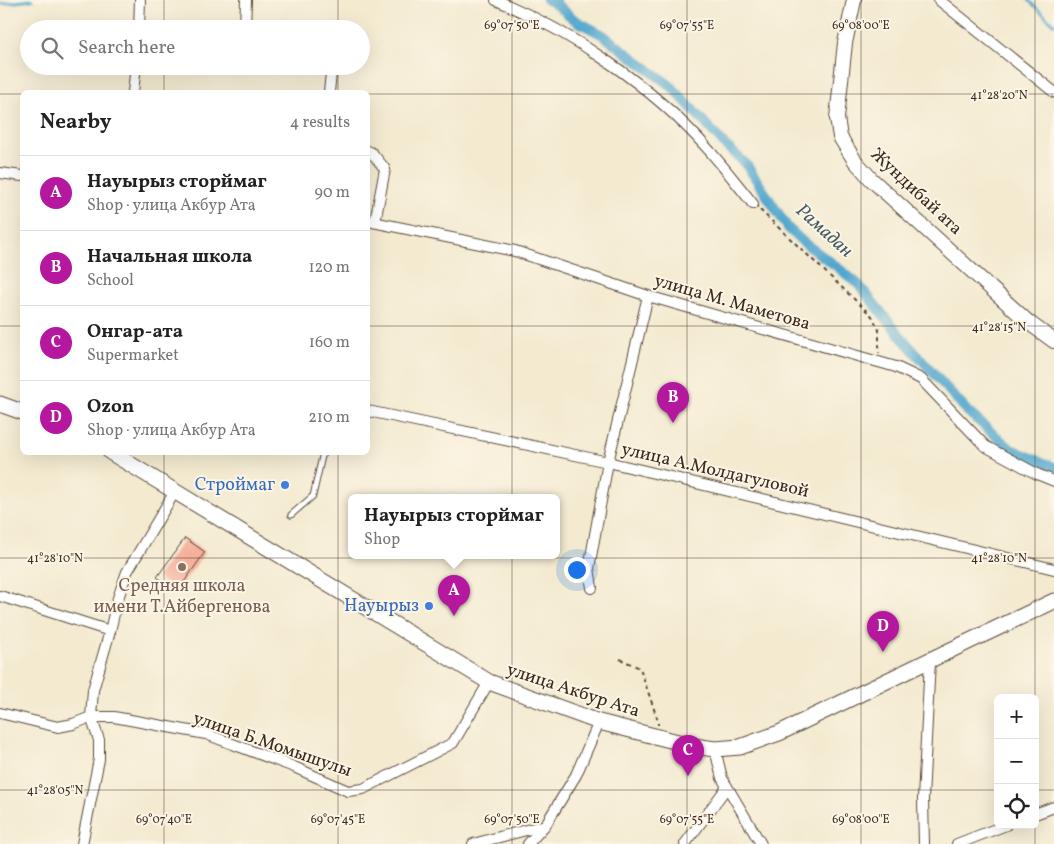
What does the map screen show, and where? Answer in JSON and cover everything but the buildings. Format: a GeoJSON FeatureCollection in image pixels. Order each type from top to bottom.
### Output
{"type":"FeatureCollection","features":[{"type":"Feature","properties":{"kind":"main road"},"geometry":{"type":"LineString","coordinates":[[0,404],[20,411]]}},
{"type":"Feature","properties":{"kind":"main road","name":"улица Акбур Ата"},"geometry":{"type":"LineString","coordinates":[[115,455],[174,493],[489,682],[599,722],[694,746],[714,749],[740,747],[779,734],[1054,601]]}},
{"type":"Feature","properties":{"kind":"street"},"geometry":{"type":"LineString","coordinates":[[139,20],[140,0]]}},
{"type":"Feature","properties":{"kind":"street"},"geometry":{"type":"LineString","coordinates":[[245,20],[246,0]]}},
{"type":"Feature","properties":{"kind":"street"},"geometry":{"type":"LineString","coordinates":[[496,0],[530,14],[565,34],[629,76],[674,115],[706,147],[753,204]]}},
{"type":"Feature","properties":{"kind":"street","name":"Жундибай ата"},"geometry":{"type":"LineString","coordinates":[[854,0],[845,43],[837,118],[840,136],[855,161],[872,180],[1028,322],[1054,341]]}},
{"type":"Feature","properties":{"kind":"street"},"geometry":{"type":"LineString","coordinates":[[940,0],[1054,92]]}},
{"type":"Feature","properties":{"kind":"street"},"geometry":{"type":"LineString","coordinates":[[133,90],[135,75]]}},
{"type":"Feature","properties":{"kind":"street"},"geometry":{"type":"LineString","coordinates":[[329,90],[331,75]]}},
{"type":"Feature","properties":{"kind":"street"},"geometry":{"type":"LineString","coordinates":[[370,152],[385,169],[371,222]]}},
{"type":"Feature","properties":{"kind":"street"},"geometry":{"type":"LineString","coordinates":[[0,173],[20,176]]}},
{"type":"Feature","properties":{"kind":"street","name":"улица М. Маметова"},"geometry":{"type":"LineString","coordinates":[[371,222],[515,251],[648,296],[896,367],[921,379],[985,446],[1054,482]]}},
{"type":"Feature","properties":{"kind":"street"},"geometry":{"type":"LineString","coordinates":[[592,588],[589,568],[608,462],[648,296]]}},
{"type":"Feature","properties":{"kind":"street","name":"улица А.Молдагуловой"},"geometry":{"type":"LineString","coordinates":[[370,411],[608,462],[1054,569]]}},
{"type":"Feature","properties":{"kind":"street"},"geometry":{"type":"LineString","coordinates":[[82,844],[99,759],[99,740],[91,717],[93,690],[117,601],[127,572],[174,493]]}},
{"type":"Feature","properties":{"kind":"street"},"geometry":{"type":"LineString","coordinates":[[0,596],[110,631]]}},
{"type":"Feature","properties":{"kind":"street"},"geometry":{"type":"LineString","coordinates":[[924,844],[923,799],[930,660]]}},
{"type":"Feature","properties":{"kind":"street","name":"улица Б.Момышулы"},"geometry":{"type":"LineString","coordinates":[[0,713],[58,728],[91,717],[114,717],[206,734],[294,767],[348,790],[363,789],[453,743],[489,682]]}},
{"type":"Feature","properties":{"kind":"street"},"geometry":{"type":"LineString","coordinates":[[528,844],[546,824],[576,775],[599,722]]}},
{"type":"Feature","properties":{"kind":"street"},"geometry":{"type":"LineString","coordinates":[[714,749],[722,778],[762,844]]}},
{"type":"Feature","properties":{"kind":"street"},"geometry":{"type":"LineString","coordinates":[[685,844],[727,787]]}},
{"type":"Feature","properties":{"kind":"street"},"geometry":{"type":"LineString","coordinates":[[1039,813],[1054,807]]}},
{"type":"Feature","properties":{"kind":"street"},"geometry":{"type":"LineString","coordinates":[[473,844],[546,824]]}},
{"type":"Feature","properties":{"kind":"street"},"geometry":{"type":"LineString","coordinates":[[957,844],[996,829]]}},
{"type":"Feature","properties":{"kind":"lane"},"geometry":{"type":"LineString","coordinates":[[292,515],[312,496],[322,455]]}},
{"type":"Feature","properties":{"kind":"path"},"geometry":{"type":"LineString","coordinates":[[753,204],[872,316],[879,330],[880,362]]}},
{"type":"Feature","properties":{"kind":"path"},"geometry":{"type":"LineString","coordinates":[[620,659],[640,668],[658,721],[657,737]]}},
{"type":"Feature","properties":{"kind":"waterway"},"geometry":{"type":"LineString","coordinates":[[0,4],[32,0]]}},
{"type":"Feature","properties":{"kind":"waterway","name":"Рамадан"},"geometry":{"type":"LineString","coordinates":[[547,0],[556,4],[575,20],[603,35],[672,87],[725,145],[746,164],[788,228],[803,242],[858,284],[903,339],[968,412],[1011,449],[1054,467]]}},
{"type":"Feature","properties":{"kind":"waterway","name":"Рамадан"},"geometry":{"type":"LineString","coordinates":[[556,4],[559,0]]}},
{"type":"Feature","properties":{"kind":"waterway"},"geometry":{"type":"LineString","coordinates":[[1028,0],[1054,24]]}},
{"type":"Feature","properties":{"kind":"place","name":"Начальная школа"},"geometry":{"type":"Point","coordinates":[673,423]}},
{"type":"Feature","properties":{"kind":"place","name":"Строймаг"},"geometry":{"type":"Point","coordinates":[285,485]}},
{"type":"Feature","properties":{"kind":"place","name":"Средняя школа имени Т.Айбергенова"},"geometry":{"type":"Point","coordinates":[182,567]}},
{"type":"Feature","properties":{"kind":"place","name":"Науырыз"},"geometry":{"type":"Point","coordinates":[429,606]}},
{"type":"Feature","properties":{"kind":"place","name":"Науырыз сторймаг"},"geometry":{"type":"Point","coordinates":[454,616]}},
{"type":"Feature","properties":{"kind":"place","name":"Ozon"},"geometry":{"type":"Point","coordinates":[883,652]}},
{"type":"Feature","properties":{"kind":"place","name":"Онгар-ата"},"geometry":{"type":"Point","coordinates":[688,776]}}]}
